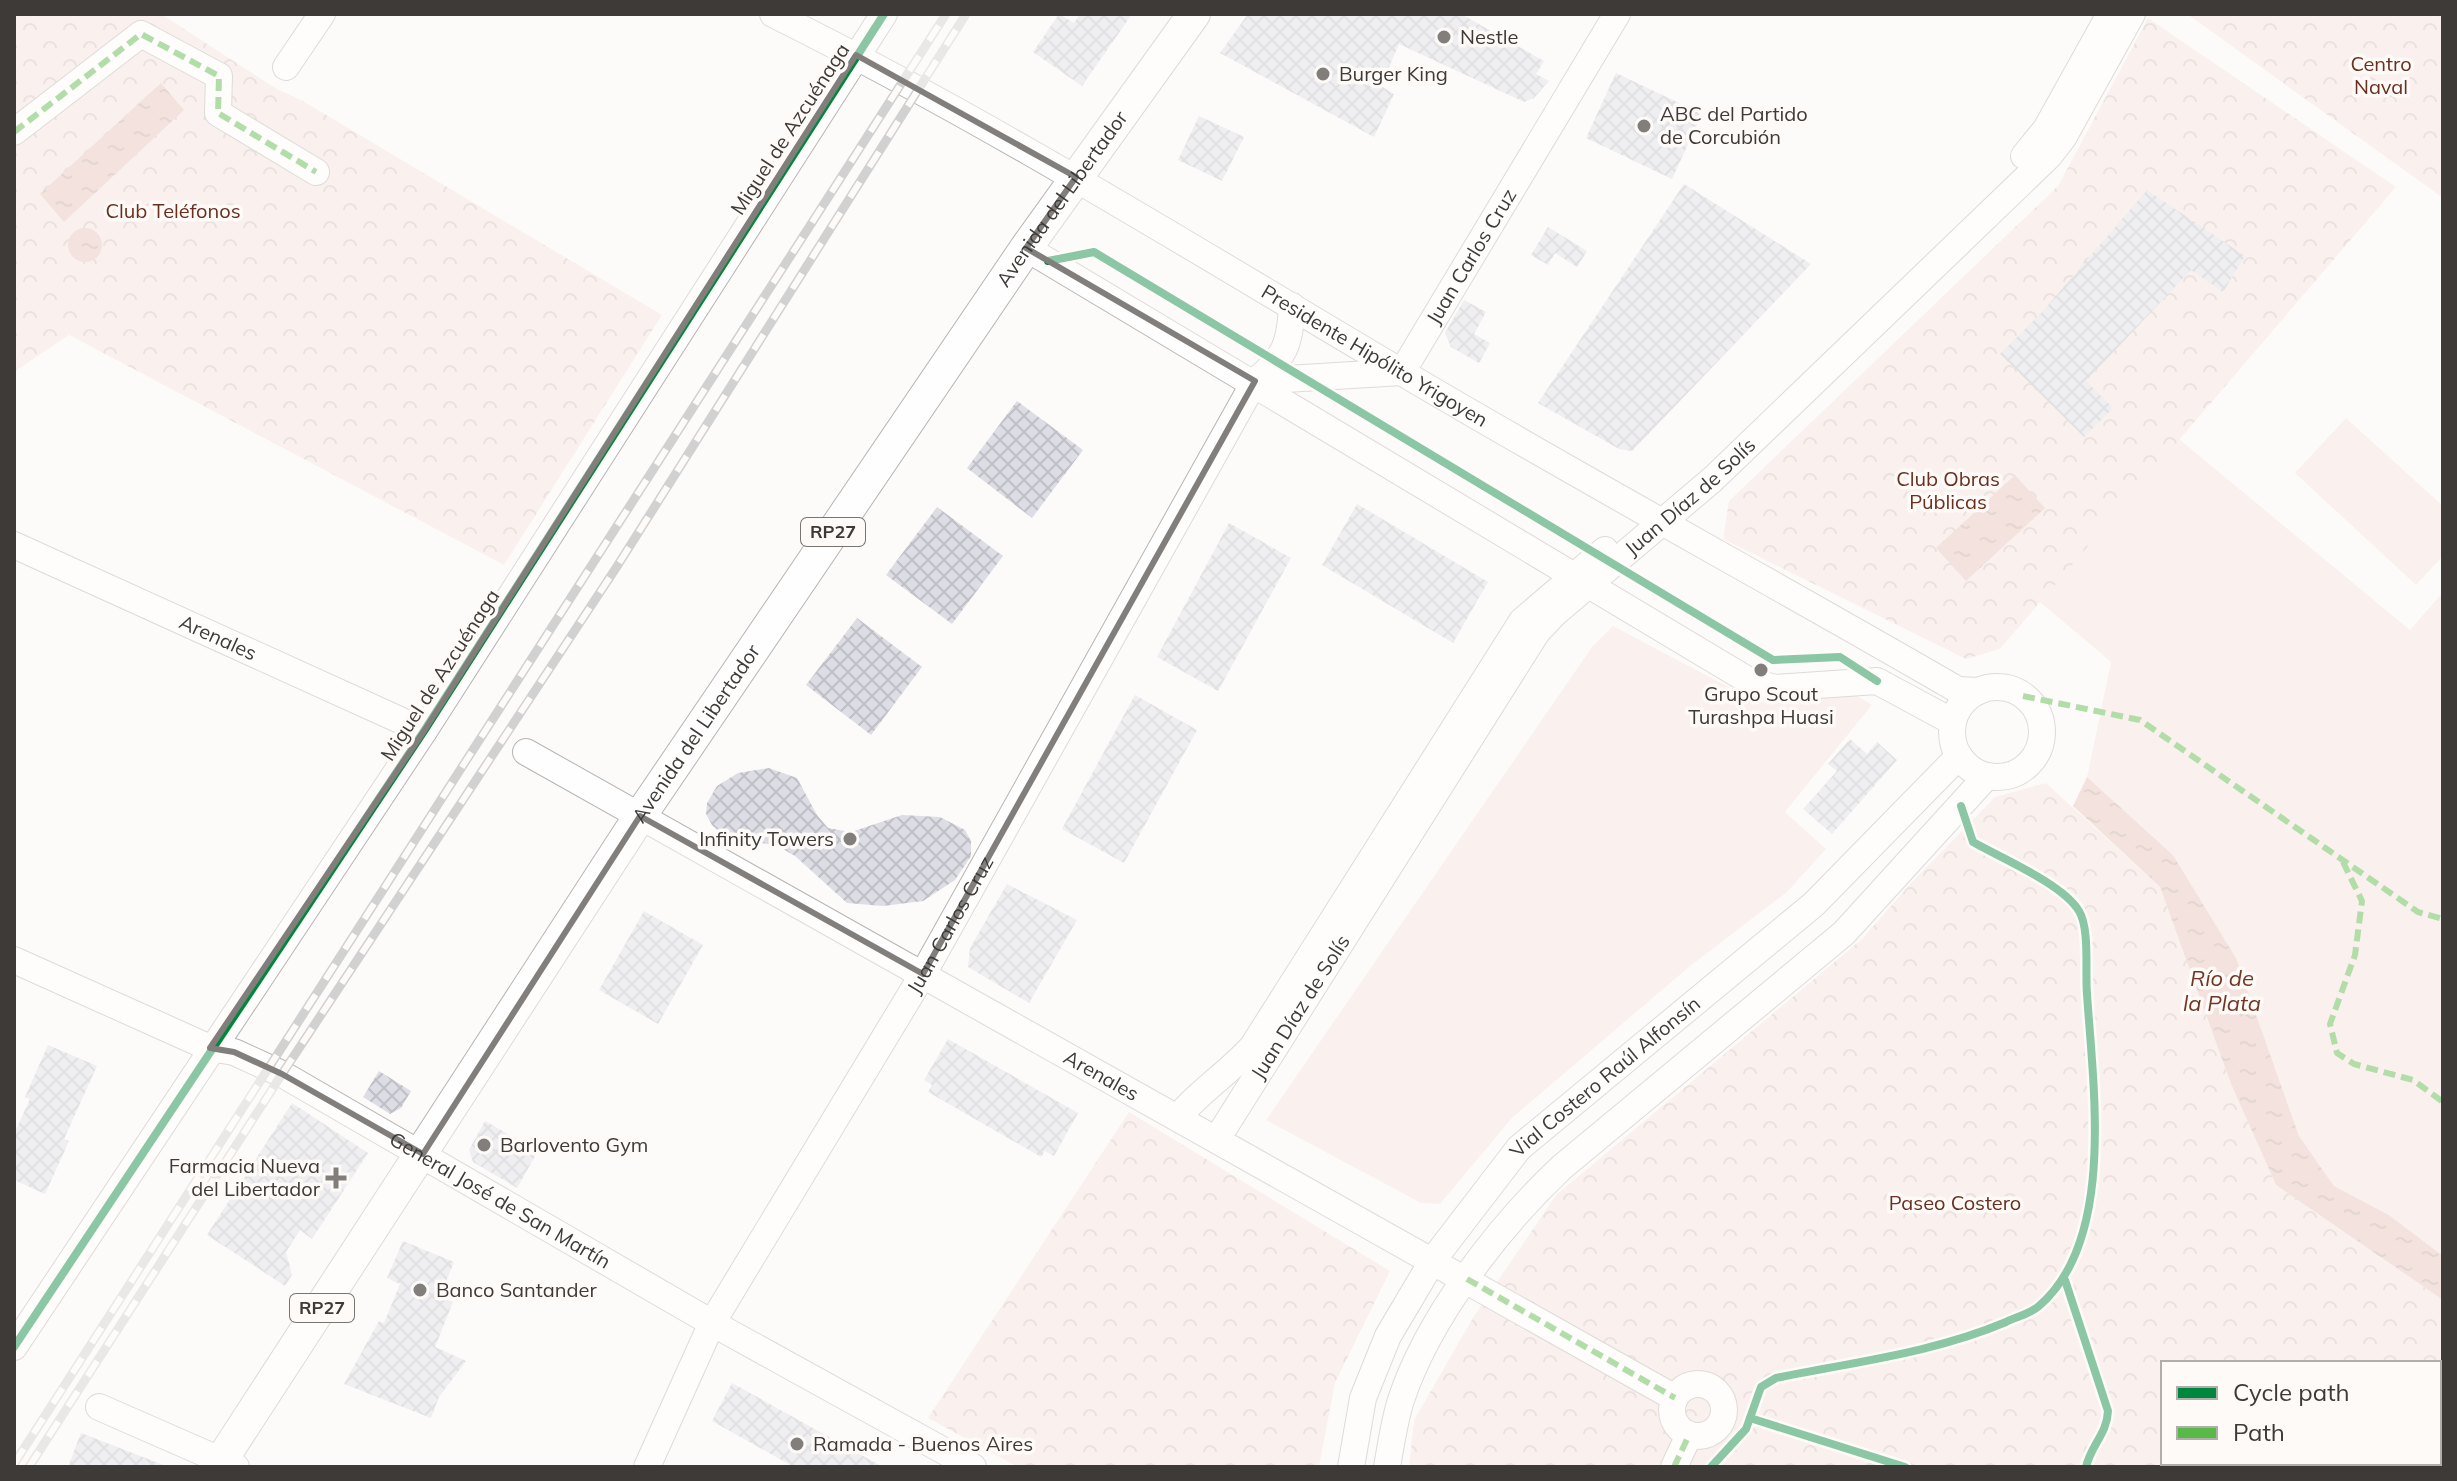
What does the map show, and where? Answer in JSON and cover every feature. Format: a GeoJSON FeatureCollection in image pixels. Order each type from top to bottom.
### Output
{"type":"FeatureCollection","features":[{"type":"Feature","properties":{"kind":"main road","name":"Avenida del Libertador"},"geometry":{"type":"LineString","coordinates":[[225,1465],[640,816],[1026,248],[1194,14]]}},
{"type":"Feature","properties":{"kind":"street"},"geometry":{"type":"LineString","coordinates":[[286,67],[322,14]]}},
{"type":"Feature","properties":{"kind":"street","name":"Presidente Hipólito Yrigoyen"},"geometry":{"type":"LineString","coordinates":[[773,14],[856,55],[1076,177],[1402,372],[1958,690],[1979,691]]}},
{"type":"Feature","properties":{"kind":"street","name":"Miguel de Azcuénaga"},"geometry":{"type":"LineString","coordinates":[[14,1347],[210,1048],[424,731],[884,14]]}},
{"type":"Feature","properties":{"kind":"street","name":"Juan Carlos Cruz"},"geometry":{"type":"LineString","coordinates":[[1402,372],[1617,14]]}},
{"type":"Feature","properties":{"kind":"street","name":"Juan Díaz de Solís"},"geometry":{"type":"LineString","coordinates":[[1178,1117],[1200,1091],[1232,1070],[1253,1046],[1522,621],[1581,581],[1658,517],[1713,479],[2049,156],[2063,138],[2123,15]]}},
{"type":"Feature","properties":{"kind":"street"},"geometry":{"type":"LineString","coordinates":[[14,132],[141,34],[219,76],[218,113],[316,172]]}},
{"type":"Feature","properties":{"kind":"street"},"geometry":{"type":"LineString","coordinates":[[1026,248],[1255,381],[1746,679],[1774,688],[1877,681],[1953,722]]}},
{"type":"Feature","properties":{"kind":"street","name":"Juan Carlos Cruz"},"geometry":{"type":"LineString","coordinates":[[647,1467],[712,1323],[923,974],[1255,381],[1279,363],[1291,333],[1292,306]]}},
{"type":"Feature","properties":{"kind":"street"},"geometry":{"type":"LineString","coordinates":[[1255,381],[1402,372]]}},
{"type":"Feature","properties":{"kind":"street","name":"Arenales"},"geometry":{"type":"LineString","coordinates":[[14,545],[424,731]]}},
{"type":"Feature","properties":{"kind":"street","name":"Juan Díaz de Solís"},"geometry":{"type":"LineString","coordinates":[[1217,1139],[1537,632],[1581,581]]}},
{"type":"Feature","properties":{"kind":"street"},"geometry":{"type":"LineString","coordinates":[[1994,687],[2023,696],[2034,707],[2042,736],[2030,764],[2017,773],[1987,776],[1976,772],[1959,756],[1953,739],[1953,722],[1958,709],[1979,691],[1994,687]]}},
{"type":"Feature","properties":{"kind":"street","name":"Arenales"},"geometry":{"type":"LineString","coordinates":[[526,752],[1675,1398]]}},
{"type":"Feature","properties":{"kind":"street","name":"Vial Costero Raúl Alfonsín"},"geometry":{"type":"LineString","coordinates":[[1351,1467],[1369,1380],[1395,1323],[1433,1260],[1501,1169],[1538,1129],[1814,904],[1959,756]]}},
{"type":"Feature","properties":{"kind":"street","name":"Vial Costero Raúl Alfonsín"},"geometry":{"type":"LineString","coordinates":[[1387,1467],[1396,1418],[1409,1379],[1467,1279],[1543,1185],[1844,933],[1987,776]]}},
{"type":"Feature","properties":{"kind":"street","name":"General José de San Martín"},"geometry":{"type":"LineString","coordinates":[[14,960],[210,1048],[234,1052],[282,1074],[712,1323],[973,1467]]}},
{"type":"Feature","properties":{"kind":"street"},"geometry":{"type":"LineString","coordinates":[[1699,1385],[1708,1387],[1722,1401],[1722,1420],[1708,1434],[1689,1435],[1673,1420],[1675,1398],[1681,1390],[1699,1385]]}},
{"type":"Feature","properties":{"kind":"street"},"geometry":{"type":"LineString","coordinates":[[99,1407],[225,1465]]}},
{"type":"Feature","properties":{"kind":"street"},"geometry":{"type":"LineString","coordinates":[[1674,1467],[1689,1435]]}},
{"type":"Feature","properties":{"kind":"highlighted area"},"geometry":{"type":"Polygon","coordinates":[[[856,55],[1076,177],[1026,248],[1255,381],[923,974],[640,816],[423,1154],[282,1074],[234,1052],[210,1048],[424,731],[856,55]]]}},
{"type":"Feature","properties":{"kind":"green space","name":"Club Teléfonos"},"geometry":{"type":"Polygon","coordinates":[[[14,14],[161,14],[277,89],[303,101],[662,315],[504,565],[69,335],[14,372],[14,14]]]}},
{"type":"Feature","properties":{"kind":"green space","name":"Centro Naval"},"geometry":{"type":"Polygon","coordinates":[[[2187,14],[2443,14],[2443,198],[2187,14]]]}},
{"type":"Feature","properties":{"kind":"green space","name":"Club Obras Públicas"},"geometry":{"type":"Polygon","coordinates":[[[2148,18],[2396,187],[2000,649],[1966,659],[1723,539],[1729,501],[2058,186],[2148,18]]]}},
{"type":"Feature","properties":{"kind":"green space"},"geometry":{"type":"Polygon","coordinates":[[[2346,418],[2443,506],[2443,556],[2416,585],[2295,473],[2346,418]]]}},
{"type":"Feature","properties":{"kind":"green space"},"geometry":{"type":"Polygon","coordinates":[[[2179,439],[2410,630],[2443,592],[2443,1256],[2389,1215],[2334,1186],[2299,1136],[2236,958],[2173,855],[2087,777],[2111,662],[2040,602],[2179,439]]]}},
{"type":"Feature","properties":{"kind":"green space"},"geometry":{"type":"Polygon","coordinates":[[[1613,626],[1757,702],[1853,693],[1872,705],[1785,812],[1826,849],[1787,892],[1689,967],[1512,1118],[1440,1204],[1421,1203],[1266,1120],[1592,647],[1613,626]]]}},
{"type":"Feature","properties":{"kind":"green space","name":"Paseo Costero"},"geometry":{"type":"Polygon","coordinates":[[[2046,783],[2160,887],[2231,1084],[2276,1185],[2443,1300],[2443,1467],[1409,1467],[1414,1420],[1474,1316],[1556,1195],[1862,939],[1911,883],[1995,797],[2046,783]]]}},
{"type":"Feature","properties":{"kind":"green space"},"geometry":{"type":"Polygon","coordinates":[[[1129,1112],[1390,1271],[1335,1383],[1319,1467],[1018,1467],[928,1418],[1129,1112]]]}},
{"type":"Feature","properties":{"kind":"water"},"geometry":{"type":"Polygon","coordinates":[[[161,83],[184,110],[64,222],[40,194],[161,83]]]}},
{"type":"Feature","properties":{"kind":"water"},"geometry":{"type":"Polygon","coordinates":[[[85,228],[97,233],[102,245],[97,257],[85,262],[73,257],[68,245],[73,233],[85,228]]]}},
{"type":"Feature","properties":{"kind":"water"},"geometry":{"type":"Polygon","coordinates":[[[2015,475],[2045,508],[1966,581],[1936,548],[2015,475]]]}},
{"type":"Feature","properties":{"kind":"water","name":"Río de la Plata"},"geometry":{"type":"Polygon","coordinates":[[[2087,777],[2173,855],[2236,958],[2299,1136],[2334,1186],[2389,1215],[2443,1256],[2443,1300],[2276,1185],[2231,1084],[2160,887],[2073,806],[2087,777]]]}},
{"type":"Feature","properties":{"kind":"building"},"geometry":{"type":"Polygon","coordinates":[[[1059,14],[1074,23],[1080,14],[1132,14],[1082,86],[1033,52],[1059,14]]]}},
{"type":"Feature","properties":{"kind":"building"},"geometry":{"type":"Polygon","coordinates":[[[1248,14],[1461,14],[1544,61],[1536,74],[1549,81],[1534,98],[1524,102],[1399,44],[1381,86],[1394,94],[1374,137],[1220,53],[1248,14]]]}},
{"type":"Feature","properties":{"kind":"building","name":"ABC del Partido de Corcubión"},"geometry":{"type":"Polygon","coordinates":[[[1616,73],[1702,114],[1672,179],[1586,138],[1616,73]]]}},
{"type":"Feature","properties":{"kind":"building"},"geometry":{"type":"Polygon","coordinates":[[[1199,116],[1244,137],[1222,181],[1178,160],[1199,116]]]}},
{"type":"Feature","properties":{"kind":"building"},"geometry":{"type":"Polygon","coordinates":[[[1684,184],[1811,264],[1632,451],[1619,449],[1538,403],[1684,184]]]}},
{"type":"Feature","properties":{"kind":"building"},"geometry":{"type":"Polygon","coordinates":[[[2147,190],[2245,256],[2223,292],[2191,270],[2086,381],[2113,408],[2084,437],[2000,354],[2044,310],[2147,190]]]}},
{"type":"Feature","properties":{"kind":"building"},"geometry":{"type":"Polygon","coordinates":[[[1548,227],[1587,251],[1577,267],[1555,253],[1548,265],[1531,255],[1548,227]]]}},
{"type":"Feature","properties":{"kind":"building"},"geometry":{"type":"Polygon","coordinates":[[[1464,300],[1486,312],[1474,334],[1490,343],[1479,363],[1451,347],[1445,333],[1464,300]]]}},
{"type":"Feature","properties":{"kind":"building"},"geometry":{"type":"Polygon","coordinates":[[[1017,401],[1083,450],[1032,518],[967,468],[1017,401]]]}},
{"type":"Feature","properties":{"kind":"building"},"geometry":{"type":"Polygon","coordinates":[[[1357,504],[1488,582],[1453,643],[1322,565],[1357,504]]]}},
{"type":"Feature","properties":{"kind":"building"},"geometry":{"type":"Polygon","coordinates":[[[937,507],[1003,556],[952,624],[886,575],[937,507]]]}},
{"type":"Feature","properties":{"kind":"building"},"geometry":{"type":"Polygon","coordinates":[[[1229,523],[1291,558],[1218,691],[1157,657],[1229,523]]]}},
{"type":"Feature","properties":{"kind":"building"},"geometry":{"type":"Polygon","coordinates":[[[857,618],[922,667],[871,735],[806,685],[857,618]]]}},
{"type":"Feature","properties":{"kind":"building"},"geometry":{"type":"Polygon","coordinates":[[[1135,695],[1197,730],[1124,863],[1062,829],[1135,695]]]}},
{"type":"Feature","properties":{"kind":"building"},"geometry":{"type":"Polygon","coordinates":[[[1850,739],[1867,754],[1877,742],[1897,760],[1832,834],[1803,809],[1837,771],[1828,764],[1850,739]]]}},
{"type":"Feature","properties":{"kind":"building","name":"Infinity Towers"},"geometry":{"type":"Polygon","coordinates":[[[769,768],[797,778],[817,815],[828,828],[851,832],[902,815],[940,817],[965,830],[971,841],[971,856],[955,880],[923,901],[883,906],[847,903],[795,856],[778,846],[724,836],[712,825],[706,814],[707,803],[717,786],[738,773],[769,768]]]}},
{"type":"Feature","properties":{"kind":"building"},"geometry":{"type":"Polygon","coordinates":[[[1007,884],[1077,920],[1029,1003],[968,967],[970,948],[1007,884]]]}},
{"type":"Feature","properties":{"kind":"building"},"geometry":{"type":"Polygon","coordinates":[[[644,911],[703,945],[658,1024],[599,990],[644,911]]]}},
{"type":"Feature","properties":{"kind":"building"},"geometry":{"type":"Polygon","coordinates":[[[948,1039],[1078,1113],[1054,1156],[1045,1151],[1041,1157],[928,1092],[932,1085],[924,1080],[948,1039]]]}},
{"type":"Feature","properties":{"kind":"building"},"geometry":{"type":"Polygon","coordinates":[[[48,1045],[97,1066],[64,1139],[69,1141],[45,1194],[14,1180],[14,1134],[30,1099],[25,1097],[48,1045]]]}},
{"type":"Feature","properties":{"kind":"building"},"geometry":{"type":"Polygon","coordinates":[[[379,1071],[411,1091],[401,1108],[390,1114],[363,1097],[379,1071]]]}},
{"type":"Feature","properties":{"kind":"building"},"geometry":{"type":"Polygon","coordinates":[[[292,1103],[368,1153],[312,1239],[300,1230],[286,1252],[292,1275],[285,1286],[207,1235],[292,1103]]]}},
{"type":"Feature","properties":{"kind":"building"},"geometry":{"type":"Polygon","coordinates":[[[485,1121],[538,1151],[517,1188],[473,1162],[469,1150],[485,1121]]]}},
{"type":"Feature","properties":{"kind":"building"},"geometry":{"type":"Polygon","coordinates":[[[403,1241],[454,1262],[440,1297],[453,1302],[435,1347],[466,1361],[439,1397],[431,1418],[344,1384],[379,1321],[384,1323],[400,1284],[387,1278],[403,1241]]]}},
{"type":"Feature","properties":{"kind":"building","name":"Ramada - Buenos Aires"},"geometry":{"type":"Polygon","coordinates":[[[732,1383],[883,1467],[794,1467],[712,1421],[732,1383]]]}},
{"type":"Feature","properties":{"kind":"building"},"geometry":{"type":"Polygon","coordinates":[[[81,1433],[166,1466],[68,1467],[81,1433]]]}},
{"type":"Feature","properties":{"kind":"railway"},"geometry":{"type":"LineString","coordinates":[[14,1464],[946,14]]}},
{"type":"Feature","properties":{"kind":"railway"},"geometry":{"type":"LineString","coordinates":[[29,1467],[282,1074],[616,568],[966,14]]}},
{"type":"Feature","properties":{"kind":"marked path"},"geometry":{"type":"LineString","coordinates":[[14,132],[141,34],[219,76],[218,113],[316,172]]}},
{"type":"Feature","properties":{"kind":"marked path"},"geometry":{"type":"LineString","coordinates":[[2023,696],[2140,720],[2418,912],[2443,919]]}},
{"type":"Feature","properties":{"kind":"marked path"},"geometry":{"type":"LineString","coordinates":[[2343,862],[2362,901],[2355,955],[2330,1024],[2337,1053],[2354,1064],[2413,1080],[2443,1102]]}},
{"type":"Feature","properties":{"kind":"marked path"},"geometry":{"type":"LineString","coordinates":[[1467,1279],[1675,1398]]}},
{"type":"Feature","properties":{"kind":"marked path"},"geometry":{"type":"LineString","coordinates":[[1674,1467],[1689,1435]]}},
{"type":"Feature","properties":{"kind":"cycle path"},"geometry":{"type":"LineString","coordinates":[[14,1347],[424,731],[884,14]]}},
{"type":"Feature","properties":{"kind":"cycle path"},"geometry":{"type":"LineString","coordinates":[[1048,261],[1094,252],[1773,660],[1840,657],[1877,681]]}},
{"type":"Feature","properties":{"kind":"cycle path"},"geometry":{"type":"LineString","coordinates":[[1711,1467],[1746,1429],[1761,1387],[1776,1378],[1950,1342],[2027,1313],[2039,1306],[2063,1277],[2080,1242],[2090,1203],[2095,1116],[2086,939],[2082,919],[2079,911],[2060,891],[1973,842],[1961,806]]}},
{"type":"Feature","properties":{"kind":"cycle path"},"geometry":{"type":"LineString","coordinates":[[2065,1280],[2108,1411],[2105,1426],[2086,1467]]}},
{"type":"Feature","properties":{"kind":"cycle path"},"geometry":{"type":"LineString","coordinates":[[1750,1418],[1905,1467]]}},
{"type":"Feature","properties":{"kind":"place","name":"Nestle"},"geometry":{"type":"Point","coordinates":[1444,37]}},
{"type":"Feature","properties":{"kind":"place","name":"Burger King"},"geometry":{"type":"Point","coordinates":[1323,74]}},
{"type":"Feature","properties":{"kind":"place","name":"ABC del Partido de Corcubión"},"geometry":{"type":"Point","coordinates":[1644,126]}},
{"type":"Feature","properties":{"kind":"place","name":"Grupo Scout Turashpa Huasi"},"geometry":{"type":"Point","coordinates":[1761,670]}},
{"type":"Feature","properties":{"kind":"place","name":"Infinity Towers"},"geometry":{"type":"Point","coordinates":[850,839]}},
{"type":"Feature","properties":{"kind":"place","name":"Barlovento Gym"},"geometry":{"type":"Point","coordinates":[484,1145]}},
{"type":"Feature","properties":{"kind":"place","name":"Farmacia Nueva del Libertador"},"geometry":{"type":"Point","coordinates":[336,1178]}},
{"type":"Feature","properties":{"kind":"place","name":"Banco Santander"},"geometry":{"type":"Point","coordinates":[420,1290]}},
{"type":"Feature","properties":{"kind":"place","name":"Ramada - Buenos Aires"},"geometry":{"type":"Point","coordinates":[797,1444]}}]}
